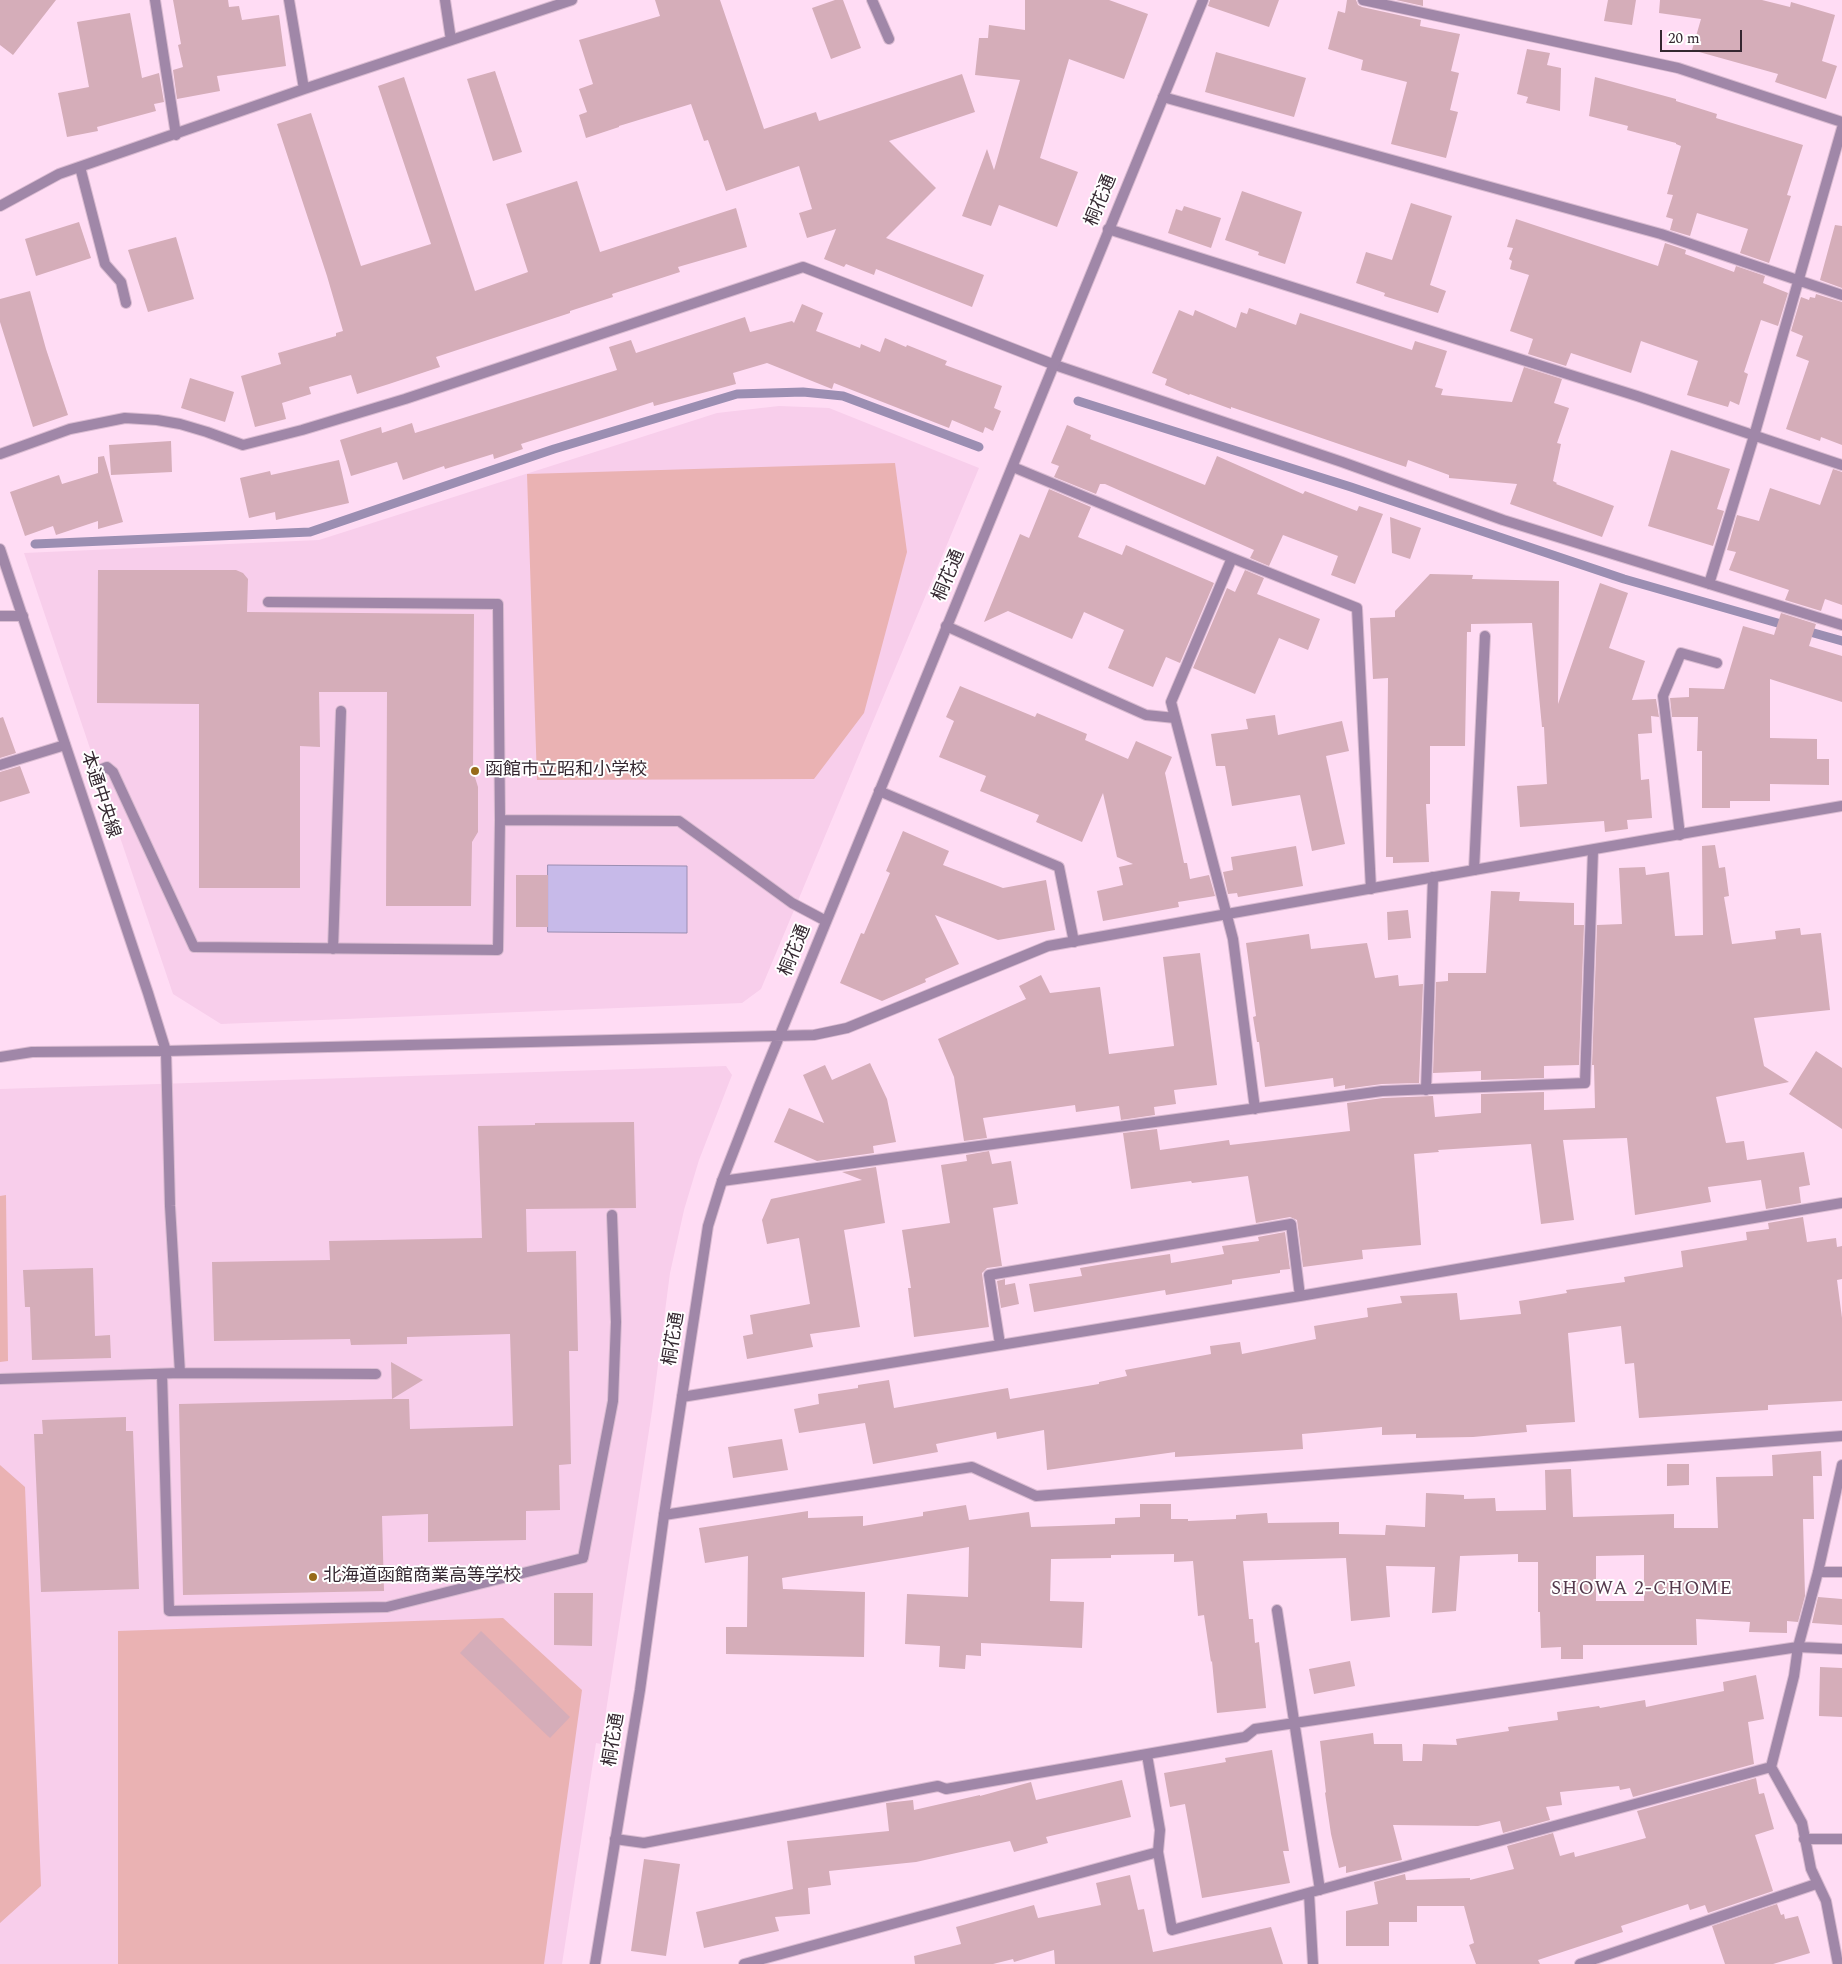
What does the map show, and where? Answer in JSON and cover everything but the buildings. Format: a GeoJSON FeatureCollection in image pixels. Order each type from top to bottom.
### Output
{"type":"FeatureCollection","features":[{"type":"Feature","properties":{"kind":"street"},"geometry":{"type":"LineString","coordinates":[[155,0],[176,135]]}},
{"type":"Feature","properties":{"kind":"street"},"geometry":{"type":"LineString","coordinates":[[289,0],[304,89]]}},
{"type":"Feature","properties":{"kind":"street"},"geometry":{"type":"LineString","coordinates":[[445,0],[451,40]]}},
{"type":"Feature","properties":{"kind":"street"},"geometry":{"type":"LineString","coordinates":[[0,206],[59,174],[176,135],[304,89],[572,0]]}},
{"type":"Feature","properties":{"kind":"street"},"geometry":{"type":"LineString","coordinates":[[872,0],[889,40]]}},
{"type":"Feature","properties":{"kind":"street","name":"桐花通"},"geometry":{"type":"LineString","coordinates":[[595,1964],[640,1690],[664,1515],[708,1226],[722,1181],[780,1036],[946,626],[1055,365],[1108,229],[1202,0]]}},
{"type":"Feature","properties":{"kind":"street"},"geometry":{"type":"LineString","coordinates":[[1363,0],[1678,68],[1842,122]]}},
{"type":"Feature","properties":{"kind":"street"},"geometry":{"type":"LineString","coordinates":[[1163,97],[1661,234],[1842,296]]}},
{"type":"Feature","properties":{"kind":"street"},"geometry":{"type":"LineString","coordinates":[[1709,584],[1799,282],[1842,128]]}},
{"type":"Feature","properties":{"kind":"street"},"geometry":{"type":"LineString","coordinates":[[80,167],[105,264],[121,282],[126,303]]}},
{"type":"Feature","properties":{"kind":"street"},"geometry":{"type":"LineString","coordinates":[[1108,229],[1637,396],[1842,465]]}},
{"type":"Feature","properties":{"kind":"street"},"geometry":{"type":"LineString","coordinates":[[0,454],[70,429],[126,418],[180,424],[243,445],[302,430],[405,399],[803,267],[1055,365],[1342,462],[1504,520],[1842,624]]}},
{"type":"Feature","properties":{"kind":"street"},"geometry":{"type":"LineString","coordinates":[[1013,466],[1357,608],[1371,889]]}},
{"type":"Feature","properties":{"kind":"street","name":"本通中央線"},"geometry":{"type":"LineString","coordinates":[[0,549],[166,1051],[170,1206],[180,1373]]}},
{"type":"Feature","properties":{"kind":"street"},"geometry":{"type":"LineString","coordinates":[[1232,558],[1171,702],[1233,939],[1255,1109]]}},
{"type":"Feature","properties":{"kind":"street"},"geometry":{"type":"LineString","coordinates":[[92,773],[107,767],[113,772],[194,948],[498,950],[500,820],[498,604],[268,602]]}},
{"type":"Feature","properties":{"kind":"street"},"geometry":{"type":"LineString","coordinates":[[0,616],[23,616]]}},
{"type":"Feature","properties":{"kind":"street"},"geometry":{"type":"LineString","coordinates":[[946,626],[1146,715],[1175,718]]}},
{"type":"Feature","properties":{"kind":"street"},"geometry":{"type":"LineString","coordinates":[[1474,870],[1485,636]]}},
{"type":"Feature","properties":{"kind":"street"},"geometry":{"type":"LineString","coordinates":[[1680,835],[1663,696],[1681,652],[1717,664]]}},
{"type":"Feature","properties":{"kind":"street"},"geometry":{"type":"LineString","coordinates":[[333,949],[341,711]]}},
{"type":"Feature","properties":{"kind":"street"},"geometry":{"type":"LineString","coordinates":[[0,765],[65,745]]}},
{"type":"Feature","properties":{"kind":"street"},"geometry":{"type":"LineString","coordinates":[[879,791],[1059,867],[1074,942]]}},
{"type":"Feature","properties":{"kind":"street"},"geometry":{"type":"LineString","coordinates":[[0,1057],[32,1052],[166,1051],[814,1035],[847,1028],[1048,946],[1842,806]]}},
{"type":"Feature","properties":{"kind":"street"},"geometry":{"type":"LineString","coordinates":[[500,820],[679,821],[792,902],[826,922]]}},
{"type":"Feature","properties":{"kind":"street"},"geometry":{"type":"LineString","coordinates":[[722,1181],[1382,1091],[1586,1083],[1593,850]]}},
{"type":"Feature","properties":{"kind":"street"},"geometry":{"type":"LineString","coordinates":[[1426,1090],[1433,877]]}},
{"type":"Feature","properties":{"kind":"street"},"geometry":{"type":"LineString","coordinates":[[682,1398],[1300,1296],[1842,1203]]}},
{"type":"Feature","properties":{"kind":"street"},"geometry":{"type":"LineString","coordinates":[[162,1374],[169,1611],[387,1607],[583,1558],[613,1401],[616,1322],[612,1215]]}},
{"type":"Feature","properties":{"kind":"street"},"geometry":{"type":"LineString","coordinates":[[1000,1344],[989,1274],[1291,1224],[1300,1296]]}},
{"type":"Feature","properties":{"kind":"street"},"geometry":{"type":"LineString","coordinates":[[0,1379],[180,1373],[376,1374]]}},
{"type":"Feature","properties":{"kind":"street"},"geometry":{"type":"LineString","coordinates":[[664,1515],[972,1467],[1036,1496],[1842,1436]]}},
{"type":"Feature","properties":{"kind":"street"},"geometry":{"type":"LineString","coordinates":[[1838,1964],[1826,1902],[1816,1884],[1811,1869],[1802,1823],[1771,1767],[1794,1676],[1798,1647],[1818,1572],[1842,1465]]}},
{"type":"Feature","properties":{"kind":"street"},"geometry":{"type":"LineString","coordinates":[[1818,1572],[1842,1572]]}},
{"type":"Feature","properties":{"kind":"street"},"geometry":{"type":"LineString","coordinates":[[1277,1610],[1320,1890]]}},
{"type":"Feature","properties":{"kind":"street"},"geometry":{"type":"LineString","coordinates":[[615,1839],[644,1843],[938,1786],[946,1789],[1245,1737],[1255,1729],[1798,1647],[1842,1650]]}},
{"type":"Feature","properties":{"kind":"street"},"geometry":{"type":"LineString","coordinates":[[1147,1755],[1160,1830],[1158,1852],[1172,1930],[1771,1767]]}},
{"type":"Feature","properties":{"kind":"street"},"geometry":{"type":"LineString","coordinates":[[1804,1839],[1842,1839]]}},
{"type":"Feature","properties":{"kind":"street"},"geometry":{"type":"LineString","coordinates":[[744,1964],[1158,1852]]}},
{"type":"Feature","properties":{"kind":"street"},"geometry":{"type":"LineString","coordinates":[[1580,1964],[1816,1884]]}},
{"type":"Feature","properties":{"kind":"street"},"geometry":{"type":"LineString","coordinates":[[1309,1892],[1313,1964]]}},
{"type":"Feature","properties":{"kind":"shaded area","name":"函館市立昭和小学校"},"geometry":{"type":"Polygon","coordinates":[[[779,406],[829,408],[979,468],[761,989],[742,1003],[221,1024],[173,994],[24,553],[319,540],[717,413],[779,406]]]}},
{"type":"Feature","properties":{"kind":"shaded area"},"geometry":{"type":"Polygon","coordinates":[[[895,463],[907,552],[864,713],[814,779],[537,780],[527,474],[895,463]]]}},
{"type":"Feature","properties":{"kind":"shaded area"},"geometry":{"type":"Polygon","coordinates":[[[548,865],[687,866],[687,933],[548,932],[548,865]]]}},
{"type":"Feature","properties":{"kind":"shaded area","name":"北海道函館商業高等学校"},"geometry":{"type":"Polygon","coordinates":[[[726,1066],[732,1075],[699,1160],[684,1210],[670,1273],[652,1411],[601,1744],[596,1743],[562,1964],[0,1964],[0,1089],[726,1066]]]}},
{"type":"Feature","properties":{"kind":"shaded area"},"geometry":{"type":"Polygon","coordinates":[[[6,1195],[8,1361],[0,1362],[0,1196],[6,1195]]]}},
{"type":"Feature","properties":{"kind":"shaded area"},"geometry":{"type":"Polygon","coordinates":[[[0,1465],[25,1487],[41,1886],[0,1923],[0,1465]]]}},
{"type":"Feature","properties":{"kind":"shaded area"},"geometry":{"type":"Polygon","coordinates":[[[503,1618],[582,1690],[544,1964],[118,1964],[118,1631],[503,1618]]]}},
{"type":"Feature","properties":{"kind":"waterway"},"geometry":{"type":"LineString","coordinates":[[35,544],[310,532],[554,449],[737,394],[803,392],[843,396],[979,447]]}},
{"type":"Feature","properties":{"kind":"waterway"},"geometry":{"type":"LineString","coordinates":[[1078,401],[1351,487],[1624,579],[1788,626]]}},
{"type":"Feature","properties":{"kind":"waterway"},"geometry":{"type":"LineString","coordinates":[[1803,630],[1842,641]]}},
{"type":"Feature","properties":{"kind":"place","name":"函館市立昭和小学校"},"geometry":{"type":"Point","coordinates":[475,771]}},
{"type":"Feature","properties":{"kind":"place","name":"北海道函館商業高等学校"},"geometry":{"type":"Point","coordinates":[313,1577]}},
{"type":"Feature","properties":{"kind":"district","name":"SHOWA 2-CHOME"},"geometry":{"type":"Point","coordinates":[1642,1590]}}]}
